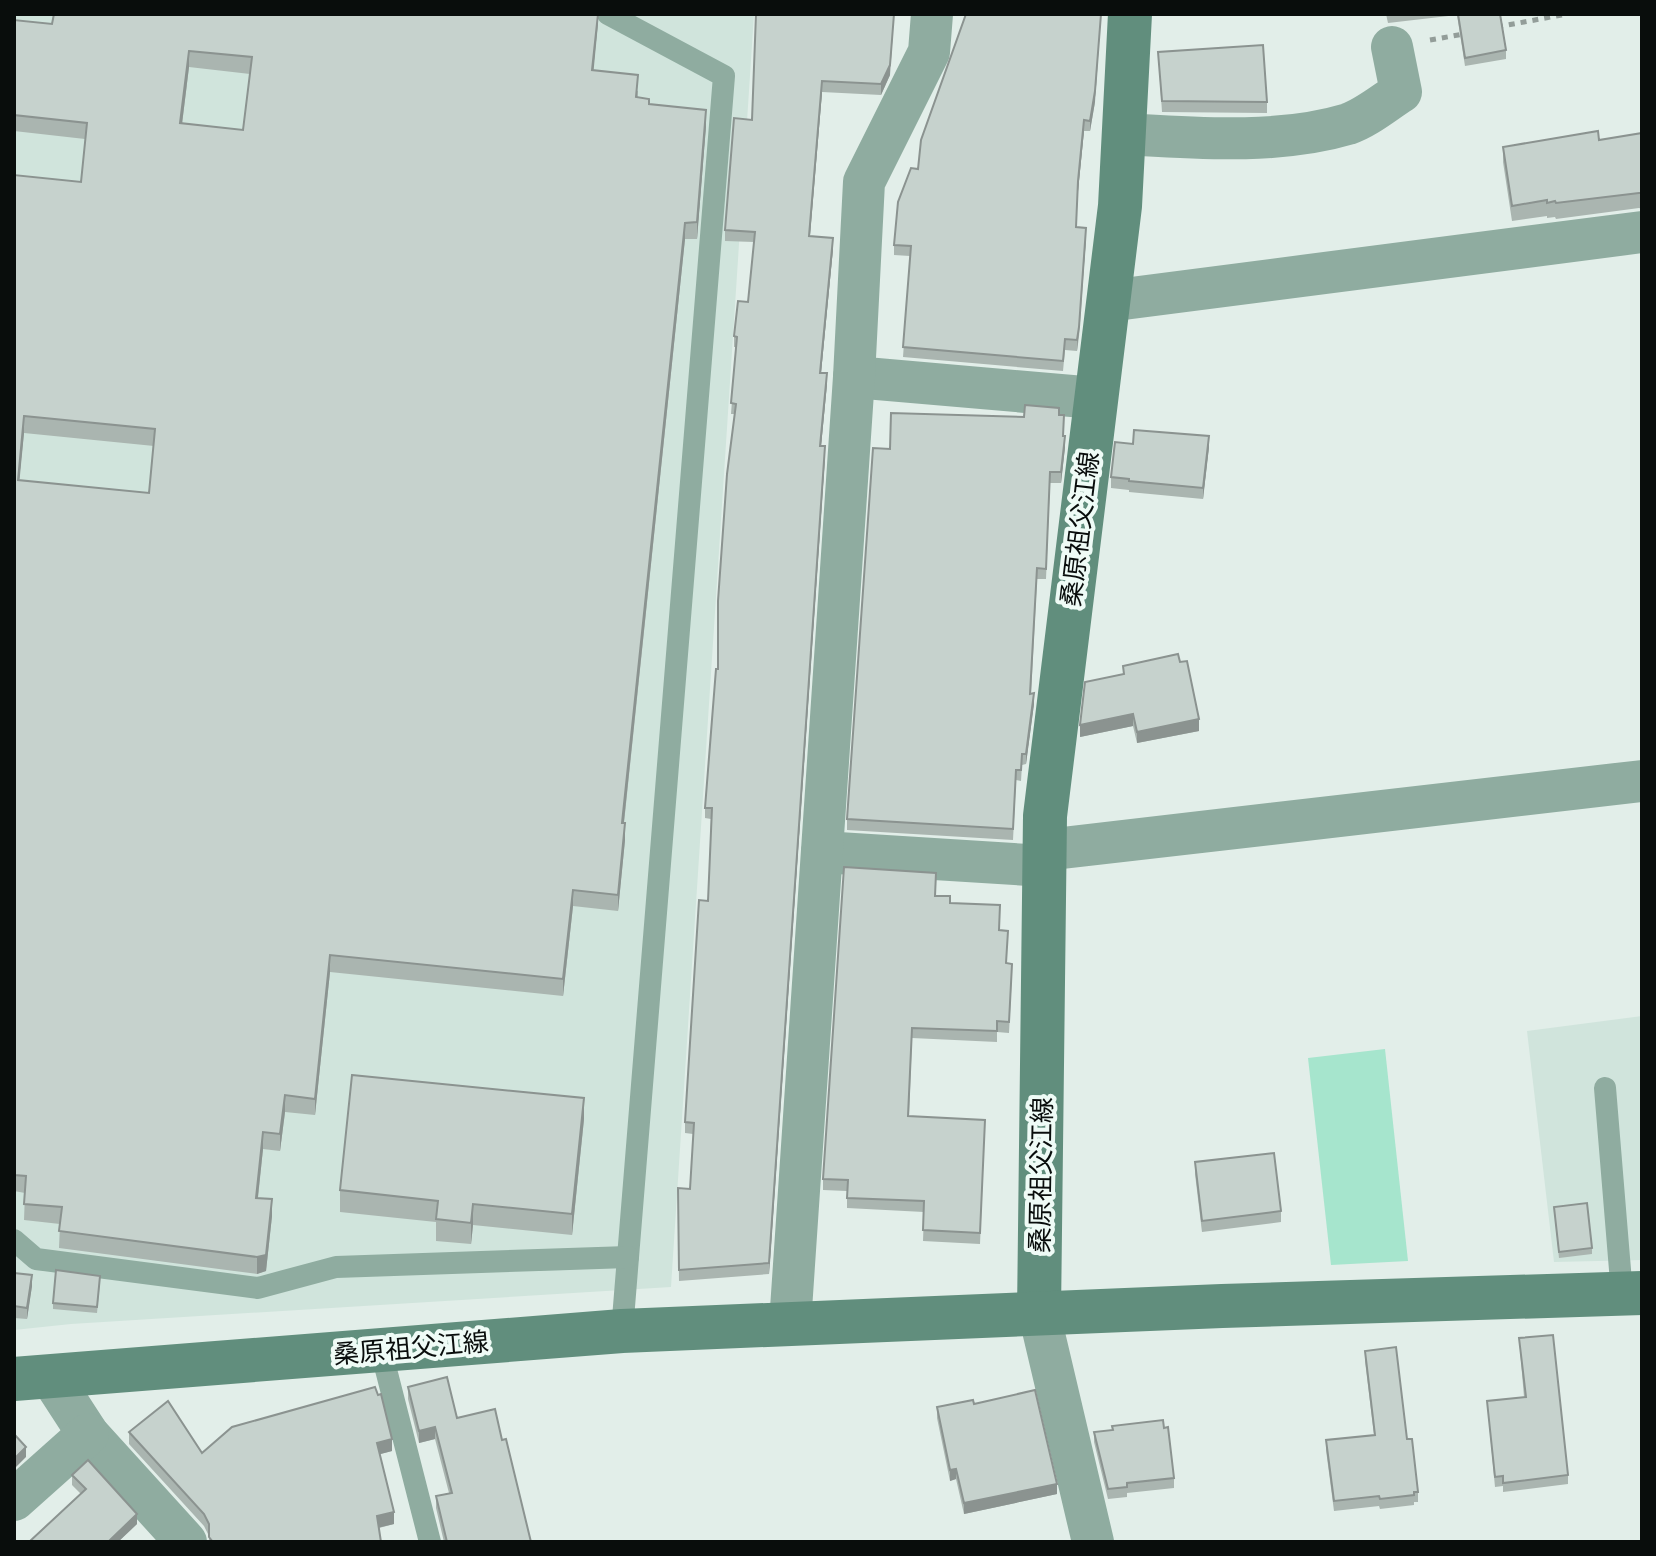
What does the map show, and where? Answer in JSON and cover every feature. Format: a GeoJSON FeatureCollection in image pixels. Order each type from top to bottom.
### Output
{"type":"FeatureCollection","features":[{"type":"Feature","properties":{"kind":"main road","name":"桑原祖父江線"},"geometry":{"type":"LineString","coordinates":[[32,1378],[622,1331],[1039,1313],[1045,816],[1120,206],[1130,14]]}},
{"type":"Feature","properties":{"kind":"main road"},"geometry":{"type":"LineString","coordinates":[[1039,1313],[1632,1293]]}},
{"type":"Feature","properties":{"kind":"street"},"geometry":{"type":"LineString","coordinates":[[790,1324],[854,377],[864,182],[929,52],[932,14]]}},
{"type":"Feature","properties":{"kind":"street"},"geometry":{"type":"LineString","coordinates":[[1124,134],[1217,139],[1300,133],[1350,123],[1401,92],[1392,47]]}},
{"type":"Feature","properties":{"kind":"street"},"geometry":{"type":"LineString","coordinates":[[1108,301],[1642,232]]}},
{"type":"Feature","properties":{"kind":"street"},"geometry":{"type":"LineString","coordinates":[[854,377],[1095,398]]}},
{"type":"Feature","properties":{"kind":"street"},"geometry":{"type":"LineString","coordinates":[[822,852],[1045,858],[1642,781]]}},
{"type":"Feature","properties":{"kind":"street"},"geometry":{"type":"LineString","coordinates":[[1039,1313],[1093,1542]]}},
{"type":"Feature","properties":{"kind":"street"},"geometry":{"type":"LineString","coordinates":[[32,1378],[88,1434],[186,1542]]}},
{"type":"Feature","properties":{"kind":"street"},"geometry":{"type":"LineString","coordinates":[[14,1500],[88,1434]]}},
{"type":"Feature","properties":{"kind":"lane"},"geometry":{"type":"LineString","coordinates":[[608,14],[724,76],[622,1331]]}},
{"type":"Feature","properties":{"kind":"lane"},"geometry":{"type":"LineString","coordinates":[[1605,1088],[1632,1293]]}},
{"type":"Feature","properties":{"kind":"lane"},"geometry":{"type":"LineString","coordinates":[[14,1240],[36,1259],[258,1288],[336,1267],[628,1257]]}},
{"type":"Feature","properties":{"kind":"lane"},"geometry":{"type":"LineString","coordinates":[[381,1350],[430,1542]]}},
{"type":"Feature","properties":{"kind":"path"},"geometry":{"type":"LineString","coordinates":[[1494,28],[1567,14]]}},
{"type":"Feature","properties":{"kind":"path"},"geometry":{"type":"LineString","coordinates":[[1392,47],[1465,33]]}},
{"type":"Feature","properties":{"kind":"shaded area"},"geometry":{"type":"Polygon","coordinates":[[[14,14],[754,14],[671,1287],[14,1330],[14,14]]]}},
{"type":"Feature","properties":{"kind":"shaded area"},"geometry":{"type":"Polygon","coordinates":[[[1642,1016],[1642,1260],[1554,1262],[1527,1031],[1642,1016]]]}},
{"type":"Feature","properties":{"kind":"green space"},"geometry":{"type":"Polygon","coordinates":[[[1385,1049],[1408,1261],[1331,1265],[1308,1058],[1385,1049]]]}},
{"type":"Feature","properties":{"kind":"building"},"geometry":{"type":"Polygon","coordinates":[[[54,14],[598,14],[592,70],[638,75],[636,97],[649,99],[649,104],[706,110],[697,222],[685,223],[622,823],[625,823],[618,895],[573,890],[563,979],[330,955],[315,1099],[285,1095],[280,1134],[263,1132],[256,1198],[272,1199],[266,1255],[257,1257],[59,1231],[62,1207],[24,1204],[26,1176],[14,1175],[14,175],[81,182],[87,123],[14,115],[14,20],[52,24],[54,14]],[[189,51],[180,123],[243,130],[252,57],[189,51]],[[24,416],[18,480],[149,493],[155,429],[24,416]]]}},
{"type":"Feature","properties":{"kind":"building"},"geometry":{"type":"Polygon","coordinates":[[[756,14],[894,14],[890,65],[881,84],[822,81],[809,236],[833,238],[820,373],[827,373],[820,446],[825,446],[769,1263],[679,1270],[678,1188],[690,1189],[694,1123],[685,1122],[699,900],[708,901],[712,808],[705,808],[718,669],[718,601],[727,474],[736,404],[731,403],[737,337],[734,336],[738,301],[748,302],[755,232],[725,230],[734,118],[752,120],[756,14]]]}},
{"type":"Feature","properties":{"kind":"building"},"geometry":{"type":"Polygon","coordinates":[[[966,14],[1101,14],[1095,91],[1090,121],[1084,120],[1078,181],[1076,227],[1086,228],[1079,327],[1077,340],[1065,339],[1063,361],[903,347],[911,246],[894,245],[898,202],[911,168],[918,169],[921,140],[966,14]]]}},
{"type":"Feature","properties":{"kind":"building"},"geometry":{"type":"Polygon","coordinates":[[[1458,14],[1500,14],[1506,50],[1465,58],[1458,14]]]}},
{"type":"Feature","properties":{"kind":"building"},"geometry":{"type":"Polygon","coordinates":[[[1263,45],[1267,102],[1162,101],[1158,52],[1263,45]]]}},
{"type":"Feature","properties":{"kind":"building"},"geometry":{"type":"Polygon","coordinates":[[[1598,131],[1599,140],[1642,133],[1642,193],[1556,203],[1547,203],[1547,200],[1512,206],[1503,147],[1598,131]]]}},
{"type":"Feature","properties":{"kind":"building"},"geometry":{"type":"Polygon","coordinates":[[[1025,405],[1059,408],[1059,415],[1064,415],[1065,436],[1061,472],[1050,472],[1046,569],[1037,568],[1030,694],[1034,693],[1026,754],[1022,754],[1021,770],[1016,770],[1013,829],[847,819],[873,448],[890,449],[891,413],[1024,417],[1025,405]]]}},
{"type":"Feature","properties":{"kind":"building"},"geometry":{"type":"Polygon","coordinates":[[[1134,430],[1209,436],[1203,488],[1111,477],[1115,442],[1133,444],[1134,430]]]}},
{"type":"Feature","properties":{"kind":"building"},"geometry":{"type":"Polygon","coordinates":[[[1178,654],[1180,662],[1187,661],[1199,719],[1137,732],[1133,714],[1080,725],[1085,682],[1124,674],[1123,666],[1178,654]]]}},
{"type":"Feature","properties":{"kind":"building"},"geometry":{"type":"Polygon","coordinates":[[[844,867],[936,873],[935,896],[950,896],[950,903],[1000,905],[999,930],[1008,931],[1006,963],[1012,964],[1009,1022],[997,1021],[997,1031],[912,1028],[908,1116],[985,1120],[980,1233],[923,1230],[924,1201],[847,1198],[848,1180],[823,1179],[844,867]]]}},
{"type":"Feature","properties":{"kind":"building"},"geometry":{"type":"Polygon","coordinates":[[[352,1075],[584,1098],[572,1214],[473,1204],[471,1223],[436,1219],[438,1201],[340,1190],[352,1075]]]}},
{"type":"Feature","properties":{"kind":"building"},"geometry":{"type":"Polygon","coordinates":[[[1274,1153],[1281,1211],[1202,1221],[1195,1162],[1274,1153]]]}},
{"type":"Feature","properties":{"kind":"building"},"geometry":{"type":"Polygon","coordinates":[[[1587,1203],[1592,1248],[1559,1252],[1554,1207],[1587,1203]]]}},
{"type":"Feature","properties":{"kind":"building"},"geometry":{"type":"Polygon","coordinates":[[[56,1270],[100,1276],[97,1307],[53,1303],[56,1270]]]}},
{"type":"Feature","properties":{"kind":"building"},"geometry":{"type":"Polygon","coordinates":[[[14,1273],[32,1275],[27,1308],[14,1306],[14,1273]]]}},
{"type":"Feature","properties":{"kind":"building"},"geometry":{"type":"Polygon","coordinates":[[[1553,1335],[1568,1475],[1503,1483],[1503,1476],[1495,1477],[1487,1401],[1526,1397],[1519,1338],[1553,1335]]]}},
{"type":"Feature","properties":{"kind":"building"},"geometry":{"type":"Polygon","coordinates":[[[1396,1347],[1407,1439],[1412,1439],[1418,1492],[1380,1499],[1379,1496],[1334,1501],[1326,1440],[1375,1435],[1365,1351],[1396,1347]]]}},
{"type":"Feature","properties":{"kind":"building"},"geometry":{"type":"Polygon","coordinates":[[[447,1377],[457,1418],[495,1409],[502,1440],[506,1439],[531,1542],[447,1542],[436,1496],[452,1493],[435,1427],[419,1431],[408,1387],[447,1377]]]}},
{"type":"Feature","properties":{"kind":"building"},"geometry":{"type":"Polygon","coordinates":[[[375,1387],[378,1395],[381,1394],[392,1439],[377,1443],[394,1512],[377,1516],[381,1542],[213,1542],[204,1514],[129,1432],[168,1401],[202,1453],[232,1427],[375,1387]]]}},
{"type":"Feature","properties":{"kind":"building"},"geometry":{"type":"Polygon","coordinates":[[[1035,1390],[1057,1484],[964,1503],[956,1469],[950,1470],[937,1407],[973,1400],[974,1404],[1035,1390]]]}},
{"type":"Feature","properties":{"kind":"building"},"geometry":{"type":"Polygon","coordinates":[[[1163,1420],[1164,1428],[1168,1427],[1174,1478],[1127,1483],[1127,1487],[1108,1489],[1094,1432],[1113,1430],[1112,1426],[1163,1420]]]}},
{"type":"Feature","properties":{"kind":"building"},"geometry":{"type":"Polygon","coordinates":[[[14,1434],[26,1447],[14,1459],[14,1434]]]}},
{"type":"Feature","properties":{"kind":"building"},"geometry":{"type":"Polygon","coordinates":[[[88,1460],[137,1514],[108,1542],[29,1542],[86,1489],[72,1475],[88,1460]]]}}]}
